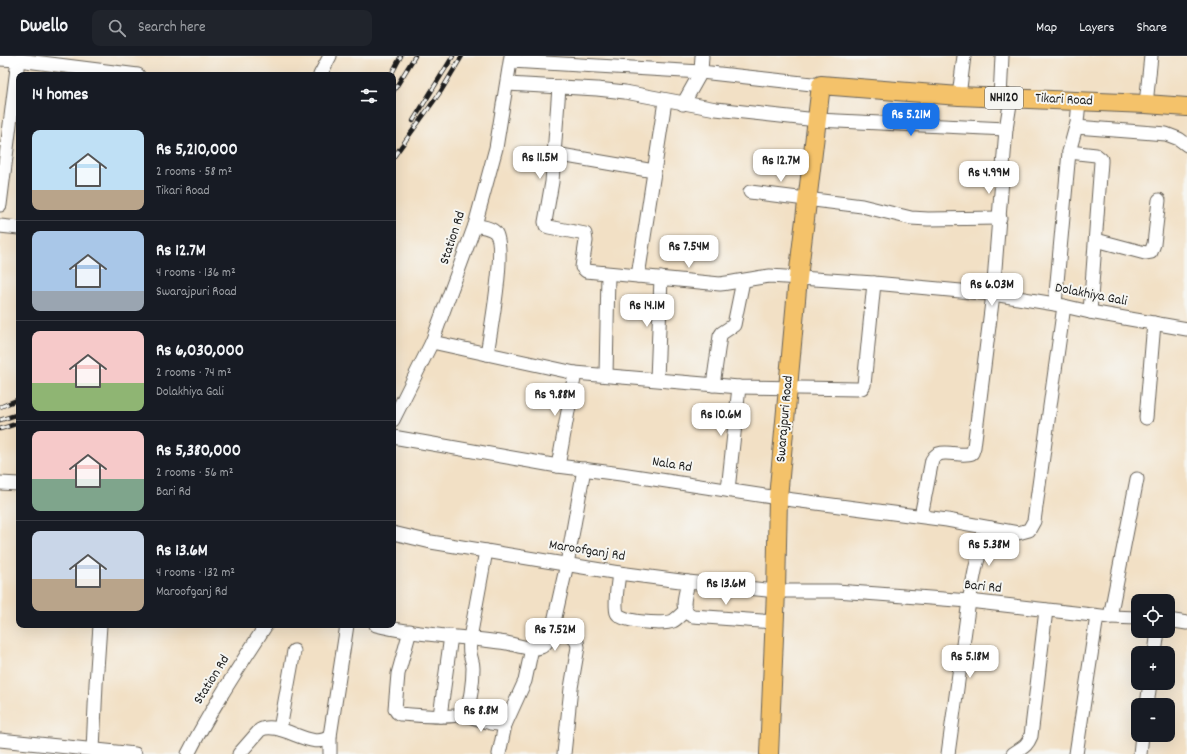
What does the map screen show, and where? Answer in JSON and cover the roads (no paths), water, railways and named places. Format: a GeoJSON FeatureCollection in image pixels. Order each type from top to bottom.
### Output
{"type":"FeatureCollection","features":[{"type":"Feature","properties":{"kind":"highway","name":"Tikari Road"},"geometry":{"type":"LineString","coordinates":[[822,85],[959,96],[1146,104],[1187,108]]}},
{"type":"Feature","properties":{"kind":"highway","name":"Swarajpuri Road"},"geometry":{"type":"LineString","coordinates":[[769,754],[776,591],[778,498],[798,278],[822,85]]}},
{"type":"Feature","properties":{"kind":"street"},"geometry":{"type":"LineString","coordinates":[[322,72],[330,56]]}},
{"type":"Feature","properties":{"kind":"street"},"geometry":{"type":"LineString","coordinates":[[684,104],[701,72],[702,56]]}},
{"type":"Feature","properties":{"kind":"street"},"geometry":{"type":"LineString","coordinates":[[959,96],[964,56]]}},
{"type":"Feature","properties":{"kind":"street"},"geometry":{"type":"LineString","coordinates":[[921,516],[934,456],[939,453],[968,455],[972,453],[974,448],[994,294],[1000,218],[1006,129],[1002,56]]}},
{"type":"Feature","properties":{"kind":"street"},"geometry":{"type":"LineString","coordinates":[[1146,104],[1151,56]]}},
{"type":"Feature","properties":{"kind":"street"},"geometry":{"type":"LineString","coordinates":[[0,59],[114,72]]}},
{"type":"Feature","properties":{"kind":"street"},"geometry":{"type":"LineString","coordinates":[[511,59],[701,72],[822,85]]}},
{"type":"Feature","properties":{"kind":"street","name":"Station Rd"},"geometry":{"type":"LineString","coordinates":[[396,414],[432,342],[475,225],[496,148],[511,59]]}},
{"type":"Feature","properties":{"kind":"street"},"geometry":{"type":"LineString","coordinates":[[17,72],[18,60]]}},
{"type":"Feature","properties":{"kind":"street"},"geometry":{"type":"LineString","coordinates":[[0,205],[16,76]]}},
{"type":"Feature","properties":{"kind":"street"},"geometry":{"type":"LineString","coordinates":[[507,84],[618,92],[684,104],[818,120],[1006,129]]}},
{"type":"Feature","properties":{"kind":"street"},"geometry":{"type":"LineString","coordinates":[[559,87],[555,154],[654,171]]}},
{"type":"Feature","properties":{"kind":"street"},"geometry":{"type":"LineString","coordinates":[[638,276],[665,101]]}},
{"type":"Feature","properties":{"kind":"street","name":"Nala Rd"},"geometry":{"type":"LineString","coordinates":[[396,438],[558,466],[778,498],[921,516],[1018,533],[1029,530],[1034,521],[1060,305],[1069,152],[1076,127],[1079,101]]}},
{"type":"Feature","properties":{"kind":"street"},"geometry":{"type":"LineString","coordinates":[[1076,127],[1166,134],[1179,139],[1187,145]]}},
{"type":"Feature","properties":{"kind":"street"},"geometry":{"type":"LineString","coordinates":[[1069,152],[1096,155],[1101,158],[1090,312]]}},
{"type":"Feature","properties":{"kind":"street","name":"Dolakhiya Gali"},"geometry":{"type":"LineString","coordinates":[[555,154],[546,226],[585,234],[586,241],[582,267],[583,270],[586,271],[720,284],[770,276],[874,283],[994,294],[1187,329]]}},
{"type":"Feature","properties":{"kind":"street"},"geometry":{"type":"LineString","coordinates":[[750,192],[862,206],[910,218],[1000,218]]}},
{"type":"Feature","properties":{"kind":"street"},"geometry":{"type":"LineString","coordinates":[[1096,240],[1145,253],[1151,252],[1154,244],[1159,200]]}},
{"type":"Feature","properties":{"kind":"street"},"geometry":{"type":"LineString","coordinates":[[475,225],[490,229],[496,233],[499,240],[497,282],[487,354]]}},
{"type":"Feature","properties":{"kind":"street"},"geometry":{"type":"LineString","coordinates":[[0,226],[16,228]]}},
{"type":"Feature","properties":{"kind":"street"},"geometry":{"type":"LineString","coordinates":[[606,376],[608,274]]}},
{"type":"Feature","properties":{"kind":"street"},"geometry":{"type":"LineString","coordinates":[[657,379],[661,278]]}},
{"type":"Feature","properties":{"kind":"street"},"geometry":{"type":"LineString","coordinates":[[713,385],[720,336],[734,325],[743,281]]}},
{"type":"Feature","properties":{"kind":"street"},"geometry":{"type":"LineString","coordinates":[[432,342],[575,373],[739,387],[788,389],[862,388],[865,379],[874,283]]}},
{"type":"Feature","properties":{"kind":"street"},"geometry":{"type":"LineString","coordinates":[[1146,418],[1154,323]]}},
{"type":"Feature","properties":{"kind":"street"},"geometry":{"type":"LineString","coordinates":[[558,466],[575,373]]}},
{"type":"Feature","properties":{"kind":"street"},"geometry":{"type":"LineString","coordinates":[[728,490],[739,387]]}},
{"type":"Feature","properties":{"kind":"street"},"geometry":{"type":"LineString","coordinates":[[393,628],[532,648],[541,647],[546,642],[551,632],[567,564],[584,469]]}},
{"type":"Feature","properties":{"kind":"street"},"geometry":{"type":"LineString","coordinates":[[1110,617],[1137,479]]}},
{"type":"Feature","properties":{"kind":"street"},"geometry":{"type":"LineString","coordinates":[[0,482],[16,484]]}},
{"type":"Feature","properties":{"kind":"street"},"geometry":{"type":"LineString","coordinates":[[948,754],[969,601],[981,548],[991,528]]}},
{"type":"Feature","properties":{"kind":"street","name":"Maroofganj Rd"},"geometry":{"type":"LineString","coordinates":[[396,534],[431,542],[619,573],[776,591]]}},
{"type":"Feature","properties":{"kind":"street"},"geometry":{"type":"LineString","coordinates":[[463,714],[467,710],[469,704],[473,670],[473,662],[469,651],[470,638],[486,551]]}},
{"type":"Feature","properties":{"kind":"street"},"geometry":{"type":"LineString","coordinates":[[619,573],[616,604],[616,612],[618,616],[625,619],[665,623],[672,621],[685,611]]}},
{"type":"Feature","properties":{"kind":"street"},"geometry":{"type":"LineString","coordinates":[[688,582],[684,606],[685,611],[688,614],[693,616],[774,622]]}},
{"type":"Feature","properties":{"kind":"street","name":"Bari Rd"},"geometry":{"type":"LineString","coordinates":[[776,591],[836,591],[969,601],[1097,616],[1131,618]]}},
{"type":"Feature","properties":{"kind":"street"},"geometry":{"type":"LineString","coordinates":[[1013,754],[1023,748],[1028,743],[1031,736],[1046,610]]}},
{"type":"Feature","properties":{"kind":"street"},"geometry":{"type":"LineString","coordinates":[[1076,754],[1097,616]]}},
{"type":"Feature","properties":{"kind":"street"},"geometry":{"type":"LineString","coordinates":[[1175,621],[1187,623]]}},
{"type":"Feature","properties":{"kind":"street"},"geometry":{"type":"LineString","coordinates":[[93,750],[100,628]]}},
{"type":"Feature","properties":{"kind":"street","name":"Station Rd"},"geometry":{"type":"LineString","coordinates":[[188,754],[197,735],[264,628]]}},
{"type":"Feature","properties":{"kind":"street"},"geometry":{"type":"LineString","coordinates":[[330,754],[330,736],[347,628]]}},
{"type":"Feature","properties":{"kind":"street"},"geometry":{"type":"LineString","coordinates":[[410,631],[398,674],[395,709],[397,712],[400,714],[440,716],[463,714],[484,721],[506,725]]}},
{"type":"Feature","properties":{"kind":"street"},"geometry":{"type":"LineString","coordinates":[[551,632],[572,636],[578,642],[571,688],[564,754]]}},
{"type":"Feature","properties":{"kind":"street"},"geometry":{"type":"LineString","coordinates":[[440,716],[451,636]]}},
{"type":"Feature","properties":{"kind":"street"},"geometry":{"type":"LineString","coordinates":[[499,754],[506,725],[524,681],[532,648]]}},
{"type":"Feature","properties":{"kind":"street"},"geometry":{"type":"LineString","coordinates":[[280,730],[294,651]]}},
{"type":"Feature","properties":{"kind":"street"},"geometry":{"type":"LineString","coordinates":[[238,754],[260,730],[264,728],[280,730],[315,741],[327,740],[330,736]]}},
{"type":"Feature","properties":{"kind":"street"},"geometry":{"type":"LineString","coordinates":[[0,740],[136,754]]}},
{"type":"Feature","properties":{"kind":"street"},"geometry":{"type":"LineString","coordinates":[[1140,754],[1141,742]]}},
{"type":"Feature","properties":{"kind":"railway"},"geometry":{"type":"LineString","coordinates":[[393,72],[401,56]]}},
{"type":"Feature","properties":{"kind":"railway"},"geometry":{"type":"LineString","coordinates":[[396,87],[415,56]]}},
{"type":"Feature","properties":{"kind":"railway"},"geometry":{"type":"LineString","coordinates":[[413,121],[453,56]]}},
{"type":"Feature","properties":{"kind":"railway"},"geometry":{"type":"LineString","coordinates":[[396,154],[441,91],[462,56]]}},
{"type":"Feature","properties":{"kind":"railway"},"geometry":{"type":"LineString","coordinates":[[0,407],[16,400]]}},
{"type":"Feature","properties":{"kind":"railway"},"geometry":{"type":"LineString","coordinates":[[0,420],[16,415]]}},
{"type":"Feature","properties":{"kind":"railway"},"geometry":{"type":"LineString","coordinates":[[0,429],[16,424]]}}]}
